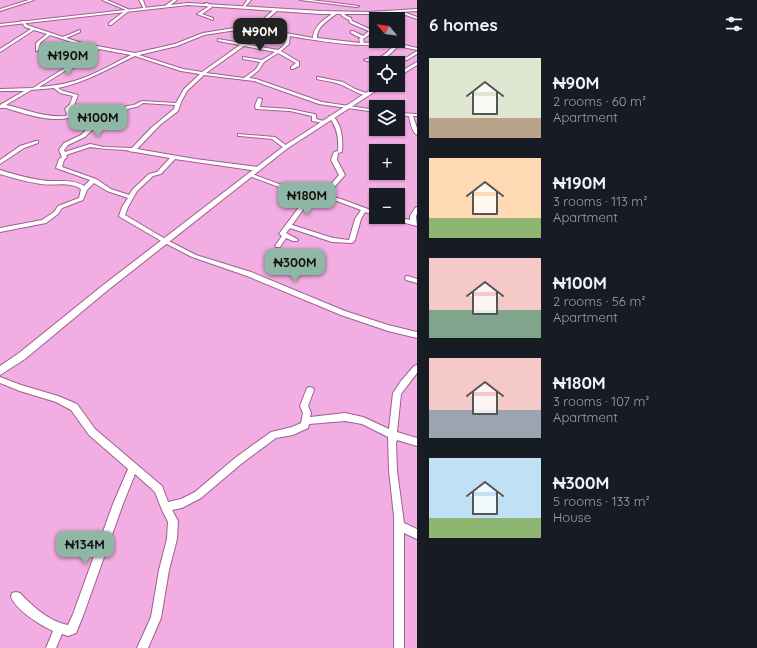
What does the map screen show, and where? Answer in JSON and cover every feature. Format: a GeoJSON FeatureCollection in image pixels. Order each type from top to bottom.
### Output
{"type":"FeatureCollection","features":[{"type":"Feature","properties":{"kind":"main road"},"geometry":{"type":"LineString","coordinates":[[0,25],[145,8],[206,4],[276,10],[369,13]]}},
{"type":"Feature","properties":{"kind":"main road"},"geometry":{"type":"LineString","coordinates":[[361,13],[417,11]]}},
{"type":"Feature","properties":{"kind":"main road"},"geometry":{"type":"LineString","coordinates":[[405,13],[417,11]]}},
{"type":"Feature","properties":{"kind":"main road"},"geometry":{"type":"LineString","coordinates":[[7,24],[66,17]]}},
{"type":"Feature","properties":{"kind":"main road"},"geometry":{"type":"LineString","coordinates":[[405,71],[417,63]]}},
{"type":"Feature","properties":{"kind":"main road"},"geometry":{"type":"LineString","coordinates":[[0,370],[22,356],[105,288],[286,147],[370,92]]}},
{"type":"Feature","properties":{"kind":"street"},"geometry":{"type":"LineString","coordinates":[[0,10],[32,0]]}},
{"type":"Feature","properties":{"kind":"street"},"geometry":{"type":"LineString","coordinates":[[104,0],[128,10],[110,24]]}},
{"type":"Feature","properties":{"kind":"street"},"geometry":{"type":"LineString","coordinates":[[141,0],[145,8]]}},
{"type":"Feature","properties":{"kind":"street"},"geometry":{"type":"LineString","coordinates":[[167,6],[175,0]]}},
{"type":"Feature","properties":{"kind":"street"},"geometry":{"type":"LineString","coordinates":[[243,7],[249,0]]}},
{"type":"Feature","properties":{"kind":"street"},"geometry":{"type":"LineString","coordinates":[[302,0],[358,6]]}},
{"type":"Feature","properties":{"kind":"street"},"geometry":{"type":"LineString","coordinates":[[354,0],[361,13]]}},
{"type":"Feature","properties":{"kind":"street"},"geometry":{"type":"LineString","coordinates":[[206,4],[210,8],[199,14],[212,19]]}},
{"type":"Feature","properties":{"kind":"street"},"geometry":{"type":"LineString","coordinates":[[244,44],[240,35],[242,31],[262,22],[276,10]]}},
{"type":"Feature","properties":{"kind":"street"},"geometry":{"type":"LineString","coordinates":[[315,38],[319,25],[326,22],[335,13]]}},
{"type":"Feature","properties":{"kind":"street"},"geometry":{"type":"LineString","coordinates":[[344,13],[344,16],[350,19],[351,22],[369,30]]}},
{"type":"Feature","properties":{"kind":"street"},"geometry":{"type":"LineString","coordinates":[[405,13],[417,18]]}},
{"type":"Feature","properties":{"kind":"street"},"geometry":{"type":"LineString","coordinates":[[22,22],[26,26],[64,37],[78,43],[134,54],[182,70],[203,74],[246,78],[289,91],[321,103],[369,110]]}},
{"type":"Feature","properties":{"kind":"street"},"geometry":{"type":"LineString","coordinates":[[254,26],[288,34],[362,44],[369,43]]}},
{"type":"Feature","properties":{"kind":"street"},"geometry":{"type":"LineString","coordinates":[[0,51],[35,28]]}},
{"type":"Feature","properties":{"kind":"street"},"geometry":{"type":"LineString","coordinates":[[0,90],[55,87],[86,79],[134,54],[176,45],[203,34],[248,28]]}},
{"type":"Feature","properties":{"kind":"street"},"geometry":{"type":"LineString","coordinates":[[64,37],[78,31]]}},
{"type":"Feature","properties":{"kind":"street"},"geometry":{"type":"LineString","coordinates":[[352,32],[362,37],[369,34]]}},
{"type":"Feature","properties":{"kind":"street"},"geometry":{"type":"LineString","coordinates":[[37,50],[38,43],[50,33]]}},
{"type":"Feature","properties":{"kind":"street"},"geometry":{"type":"LineString","coordinates":[[246,78],[258,69],[262,61],[287,45],[289,41],[288,34]]}},
{"type":"Feature","properties":{"kind":"street"},"geometry":{"type":"LineString","coordinates":[[362,37],[362,44]]}},
{"type":"Feature","properties":{"kind":"street"},"geometry":{"type":"LineString","coordinates":[[219,40],[278,51],[298,63],[298,65],[292,68]]}},
{"type":"Feature","properties":{"kind":"street"},"geometry":{"type":"LineString","coordinates":[[213,45],[225,42]]}},
{"type":"Feature","properties":{"kind":"street"},"geometry":{"type":"LineString","coordinates":[[133,151],[164,117],[176,110],[176,104],[187,87],[244,44]]}},
{"type":"Feature","properties":{"kind":"street"},"geometry":{"type":"LineString","coordinates":[[0,46],[6,47]]}},
{"type":"Feature","properties":{"kind":"street"},"geometry":{"type":"LineString","coordinates":[[405,47],[417,51]]}},
{"type":"Feature","properties":{"kind":"street"},"geometry":{"type":"LineString","coordinates":[[0,106],[64,70],[83,62],[98,48]]}},
{"type":"Feature","properties":{"kind":"street"},"geometry":{"type":"LineString","coordinates":[[366,60],[370,61],[382,59],[394,48]]}},
{"type":"Feature","properties":{"kind":"street"},"geometry":{"type":"LineString","coordinates":[[406,59],[417,51]]}},
{"type":"Feature","properties":{"kind":"street"},"geometry":{"type":"LineString","coordinates":[[229,56],[262,61]]}},
{"type":"Feature","properties":{"kind":"street"},"geometry":{"type":"LineString","coordinates":[[239,63],[244,58]]}},
{"type":"Feature","properties":{"kind":"street"},"geometry":{"type":"LineString","coordinates":[[318,78],[342,83],[354,90],[367,94]]}},
{"type":"Feature","properties":{"kind":"street"},"geometry":{"type":"LineString","coordinates":[[0,106],[45,116],[67,118],[69,114],[67,109],[72,105],[76,95],[66,94],[57,90],[55,87]]}},
{"type":"Feature","properties":{"kind":"street"},"geometry":{"type":"LineString","coordinates":[[260,99],[257,106],[258,108],[290,110],[314,115],[314,120],[335,121],[339,129],[341,144],[340,152],[336,152],[334,160],[342,175],[324,197]]}},
{"type":"Feature","properties":{"kind":"street"},"geometry":{"type":"LineString","coordinates":[[131,197],[109,190],[94,180],[59,168],[62,159],[65,156],[61,150],[66,144],[83,136],[91,128],[106,122],[129,107],[135,106],[142,102],[176,104]]}},
{"type":"Feature","properties":{"kind":"street"},"geometry":{"type":"LineString","coordinates":[[405,115],[417,115]]}},
{"type":"Feature","properties":{"kind":"street"},"geometry":{"type":"LineString","coordinates":[[411,115],[417,134]]}},
{"type":"Feature","properties":{"kind":"street"},"geometry":{"type":"LineString","coordinates":[[240,135],[274,138],[286,147]]}},
{"type":"Feature","properties":{"kind":"street"},"geometry":{"type":"LineString","coordinates":[[0,162],[22,147],[36,142]]}},
{"type":"Feature","properties":{"kind":"street"},"geometry":{"type":"LineString","coordinates":[[64,154],[75,152],[90,145],[258,169]]}},
{"type":"Feature","properties":{"kind":"street"},"geometry":{"type":"LineString","coordinates":[[173,158],[159,173],[151,175],[135,190],[122,216],[194,256],[255,276],[343,314],[417,335]]}},
{"type":"Feature","properties":{"kind":"street"},"geometry":{"type":"LineString","coordinates":[[0,172],[16,177],[30,178],[40,182],[76,184],[84,189]]}},
{"type":"Feature","properties":{"kind":"street"},"geometry":{"type":"LineString","coordinates":[[250,175],[288,189],[339,200],[369,212]]}},
{"type":"Feature","properties":{"kind":"street"},"geometry":{"type":"LineString","coordinates":[[0,230],[44,222],[56,213],[60,207],[81,199],[84,189],[94,180]]}},
{"type":"Feature","properties":{"kind":"street"},"geometry":{"type":"LineString","coordinates":[[294,240],[282,234],[290,226],[312,194]]}},
{"type":"Feature","properties":{"kind":"street"},"geometry":{"type":"LineString","coordinates":[[405,221],[415,224],[413,216],[417,209]]}},
{"type":"Feature","properties":{"kind":"street"},"geometry":{"type":"LineString","coordinates":[[290,226],[332,240],[350,242],[352,240],[358,219],[364,210]]}},
{"type":"Feature","properties":{"kind":"street"},"geometry":{"type":"LineString","coordinates":[[278,246],[285,236]]}},
{"type":"Feature","properties":{"kind":"street"},"geometry":{"type":"LineString","coordinates":[[408,278],[417,281]]}},
{"type":"Feature","properties":{"kind":"street"},"geometry":{"type":"LineString","coordinates":[[400,648],[399,526],[393,471],[393,435],[397,393],[417,368]]}},
{"type":"Feature","properties":{"kind":"street"},"geometry":{"type":"LineString","coordinates":[[0,380],[20,388],[58,399],[74,407],[92,432],[108,444],[133,468],[159,489],[165,507],[173,521],[172,540],[164,570],[156,618],[142,648]]}},
{"type":"Feature","properties":{"kind":"street"},"geometry":{"type":"LineString","coordinates":[[165,507],[182,503],[198,495],[238,460],[274,435],[293,431],[305,425],[307,421],[307,413],[304,406],[310,390]]}},
{"type":"Feature","properties":{"kind":"street"},"geometry":{"type":"LineString","coordinates":[[307,421],[345,418],[363,421],[393,435],[417,442]]}},
{"type":"Feature","properties":{"kind":"street"},"geometry":{"type":"LineString","coordinates":[[16,597],[23,604],[59,629],[68,631],[72,629],[118,504],[133,468]]}},
{"type":"Feature","properties":{"kind":"street"},"geometry":{"type":"LineString","coordinates":[[399,526],[417,534]]}},
{"type":"Feature","properties":{"kind":"street"},"geometry":{"type":"LineString","coordinates":[[51,648],[59,629]]}}]}
